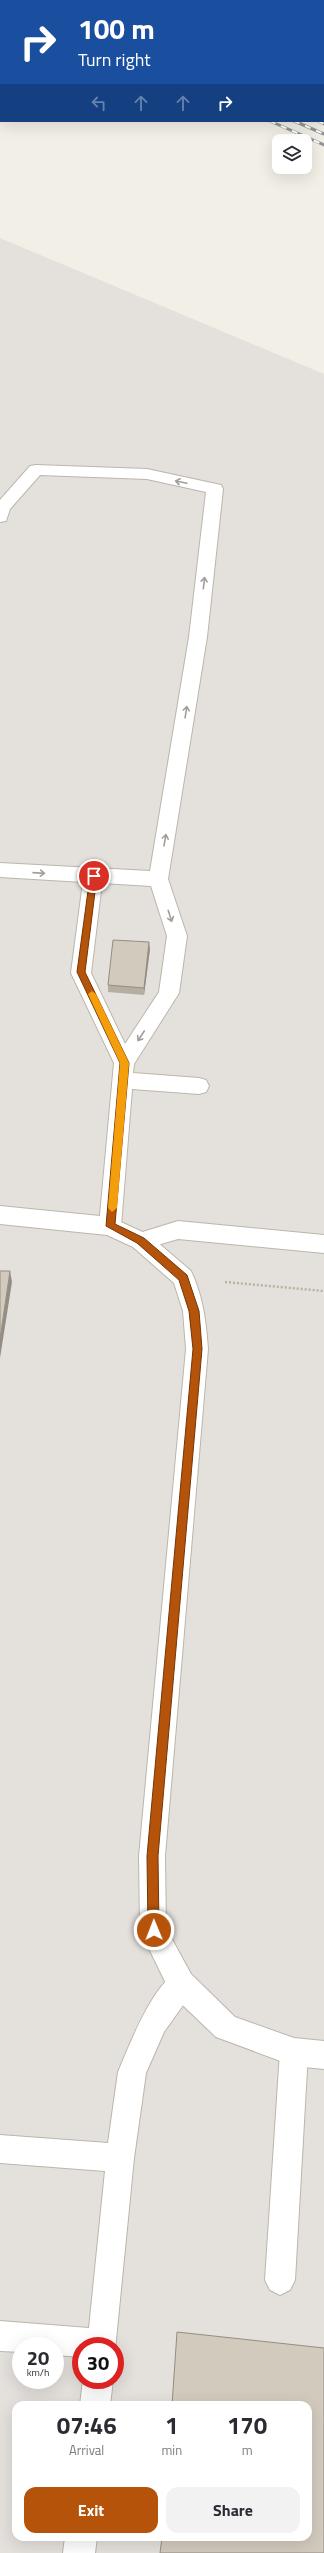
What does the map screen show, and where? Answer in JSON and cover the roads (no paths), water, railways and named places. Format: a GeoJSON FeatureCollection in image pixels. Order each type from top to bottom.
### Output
{"type":"FeatureCollection","features":[{"type":"Feature","properties":{"kind":"street"},"geometry":{"type":"LineString","coordinates":[[0,517],[2,508],[36,470],[147,474],[215,489],[197,644],[158,879],[176,936],[169,994],[124,1071],[110,1226]]}},
{"type":"Feature","properties":{"kind":"street"},"geometry":{"type":"LineString","coordinates":[[0,870],[158,879]]}},
{"type":"Feature","properties":{"kind":"street"},"geometry":{"type":"LineString","coordinates":[[94,876],[81,972],[124,1071]]}},
{"type":"Feature","properties":{"kind":"street"},"geometry":{"type":"LineString","coordinates":[[124,1071],[199,1086]]}},
{"type":"Feature","properties":{"kind":"street"},"geometry":{"type":"LineString","coordinates":[[0,1215],[110,1226],[141,1240],[183,1278],[194,1311],[197,1349],[152,1856],[154,1930],[181,1984],[226,2027],[294,2052],[324,2055]]}},
{"type":"Feature","properties":{"kind":"street"},"geometry":{"type":"LineString","coordinates":[[141,1240],[178,1230],[324,1244]]}},
{"type":"Feature","properties":{"kind":"street"},"geometry":{"type":"LineString","coordinates":[[103,2337],[120,2158],[132,2072],[154,2022],[181,1984]]}},
{"type":"Feature","properties":{"kind":"street"},"geometry":{"type":"LineString","coordinates":[[280,2280],[290,2088],[294,2052]]}},
{"type":"Feature","properties":{"kind":"street"},"geometry":{"type":"LineString","coordinates":[[0,2148],[120,2158]]}},
{"type":"Feature","properties":{"kind":"street"},"geometry":{"type":"LineString","coordinates":[[0,2336],[72,2342]]}},
{"type":"Feature","properties":{"kind":"street"},"geometry":{"type":"LineString","coordinates":[[95,2401],[97,2389]]}},
{"type":"Feature","properties":{"kind":"street"},"geometry":{"type":"LineString","coordinates":[[79,2553],[80,2541]]}},
{"type":"Feature","properties":{"kind":"railway"},"geometry":{"type":"LineString","coordinates":[[272,122],[324,145]]}},
{"type":"Feature","properties":{"kind":"railway"},"geometry":{"type":"LineString","coordinates":[[296,122],[324,134]]}},
{"type":"Feature","properties":{"kind":"railway"},"geometry":{"type":"LineString","coordinates":[[320,122],[324,124]]}}]}
